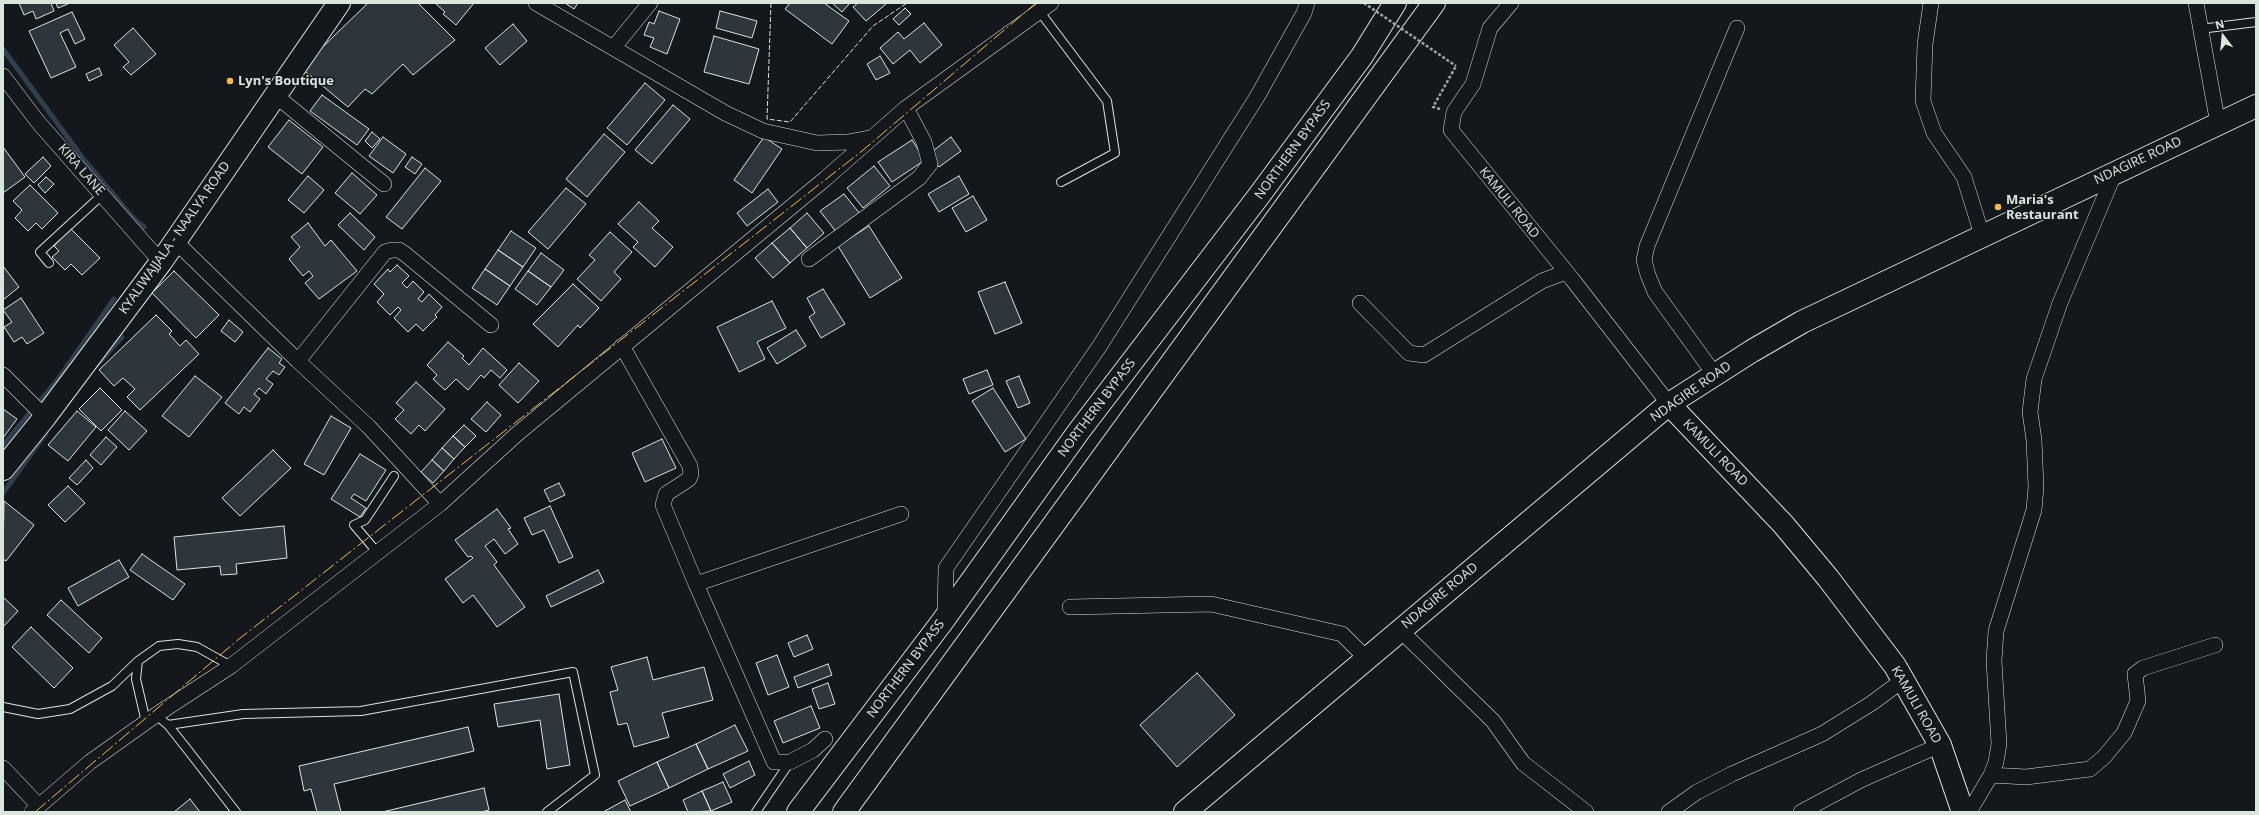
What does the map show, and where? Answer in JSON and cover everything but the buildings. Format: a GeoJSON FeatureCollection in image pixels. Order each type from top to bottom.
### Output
{"type":"FeatureCollection","features":[{"type":"Feature","properties":{"kind":"main road","name":"NORTHERN BYPASS"},"geometry":{"type":"LineString","coordinates":[[798,812],[945,618],[1079,431],[1262,193],[1358,62],[1395,3]]}},
{"type":"Feature","properties":{"kind":"main road"},"geometry":{"type":"LineString","coordinates":[[844,812],[1434,3]]}},
{"type":"Feature","properties":{"kind":"main road","name":"KYALIWAJJALA - NAALYA ROAD"},"geometry":{"type":"LineString","coordinates":[[3,469],[39,410],[161,262],[174,240],[275,95],[332,6]]}},
{"type":"Feature","properties":{"kind":"main road","name":"NDAGIRE ROAD"},"geometry":{"type":"LineString","coordinates":[[1185,812],[1669,404],[1802,322],[1982,235],[2256,106]]}},
{"type":"Feature","properties":{"kind":"main road","name":"KAMULI ROAD"},"geometry":{"type":"LineString","coordinates":[[1669,404],[1783,524],[1828,578],[1903,680],[1940,745],[1963,812]]}},
{"type":"Feature","properties":{"kind":"street"},"geometry":{"type":"LineString","coordinates":[[536,3],[614,47],[725,113],[763,131],[817,143],[848,142],[869,138]]}},
{"type":"Feature","properties":{"kind":"street"},"geometry":{"type":"LineString","coordinates":[[614,47],[650,3]]}},
{"type":"Feature","properties":{"kind":"street"},"geometry":{"type":"LineString","coordinates":[[945,618],[946,568],[1103,340],[1257,97],[1304,13],[1307,3]]}},
{"type":"Feature","properties":{"kind":"street","name":"KAMULI ROAD"},"geometry":{"type":"LineString","coordinates":[[1511,3],[1490,28],[1473,84],[1454,112],[1450,130],[1566,272],[1669,404]]}},
{"type":"Feature","properties":{"kind":"street"},"geometry":{"type":"LineString","coordinates":[[1931,3],[1925,44],[1924,101],[1934,133],[1964,177],[1982,235]]}},
{"type":"Feature","properties":{"kind":"street"},"geometry":{"type":"LineString","coordinates":[[2196,3],[2218,124]]}},
{"type":"Feature","properties":{"kind":"street"},"geometry":{"type":"LineString","coordinates":[[3,768],[36,809],[90,762],[151,719],[231,666],[440,504],[517,434],[825,179],[869,138],[906,108],[1046,8]]}},
{"type":"Feature","properties":{"kind":"street"},"geometry":{"type":"LineString","coordinates":[[1715,375],[1655,292],[1644,260],[1648,246],[1737,28]]}},
{"type":"Feature","properties":{"kind":"street","name":"KIRA LANE"},"geometry":{"type":"LineString","coordinates":[[3,76],[38,122],[161,262]]}},
{"type":"Feature","properties":{"kind":"street"},"geometry":{"type":"LineString","coordinates":[[275,95],[384,184]]}},
{"type":"Feature","properties":{"kind":"street"},"geometry":{"type":"LineString","coordinates":[[809,259],[918,178],[930,164],[924,142],[906,108]]}},
{"type":"Feature","properties":{"kind":"street"},"geometry":{"type":"LineString","coordinates":[[1969,812],[1992,775],[1996,762],[1998,744],[1994,661],[1996,631],[2034,510],[2036,487],[2034,440],[2030,412],[2034,379],[2060,303],[2115,172]]}},
{"type":"Feature","properties":{"kind":"street"},"geometry":{"type":"LineString","coordinates":[[174,240],[298,361],[370,427],[440,504]]}},
{"type":"Feature","properties":{"kind":"street"},"geometry":{"type":"LineString","coordinates":[[298,361],[385,252],[392,250],[399,250],[405,254],[491,325]]}},
{"type":"Feature","properties":{"kind":"street"},"geometry":{"type":"LineString","coordinates":[[1360,303],[1409,353],[1424,355],[1542,281],[1566,272]]}},
{"type":"Feature","properties":{"kind":"street"},"geometry":{"type":"LineString","coordinates":[[622,346],[690,466],[691,474],[689,479],[666,494],[663,505],[774,762],[790,762],[813,750],[825,739]]}},
{"type":"Feature","properties":{"kind":"street"},"geometry":{"type":"LineString","coordinates":[[3,375],[39,410]]}},
{"type":"Feature","properties":{"kind":"street"},"geometry":{"type":"LineString","coordinates":[[696,584],[901,514]]}},
{"type":"Feature","properties":{"kind":"street"},"geometry":{"type":"LineString","coordinates":[[1070,607],[1211,604],[1342,634],[1366,658]]}},
{"type":"Feature","properties":{"kind":"street"},"geometry":{"type":"LineString","coordinates":[[1400,630],[1493,721],[1523,763],[1586,812]]}},
{"type":"Feature","properties":{"kind":"street"},"geometry":{"type":"LineString","coordinates":[[1992,775],[2026,777],[2090,769],[2104,757],[2124,733],[2138,701],[2135,674],[2143,668],[2215,645]]}},
{"type":"Feature","properties":{"kind":"street"},"geometry":{"type":"LineString","coordinates":[[1669,812],[1697,792],[1732,774],[1822,734],[1872,703],[1903,680]]}},
{"type":"Feature","properties":{"kind":"street"},"geometry":{"type":"LineString","coordinates":[[1801,812],[1861,780],[1940,745]]}},
{"type":"Feature","properties":{"kind":"lane"},"geometry":{"type":"LineString","coordinates":[[1046,8],[1107,101],[1114,153],[1061,182]]}},
{"type":"Feature","properties":{"kind":"lane"},"geometry":{"type":"LineString","coordinates":[[2200,29],[2256,22]]}},
{"type":"Feature","properties":{"kind":"lane"},"geometry":{"type":"LineString","coordinates":[[49,263],[40,252],[102,195]]}},
{"type":"Feature","properties":{"kind":"lane"},"geometry":{"type":"LineString","coordinates":[[377,552],[354,525],[365,520],[394,476]]}},
{"type":"Feature","properties":{"kind":"lane"},"geometry":{"type":"LineString","coordinates":[[3,707],[38,714],[70,709],[112,686],[138,661],[159,646],[178,644],[197,647],[231,666]]}},
{"type":"Feature","properties":{"kind":"lane"},"geometry":{"type":"LineString","coordinates":[[138,661],[136,679],[151,719],[168,725],[243,714],[361,711],[573,672],[595,775],[547,812]]}},
{"type":"Feature","properties":{"kind":"lane"},"geometry":{"type":"LineString","coordinates":[[168,725],[236,812]]}},
{"type":"Feature","properties":{"kind":"lane"},"geometry":{"type":"LineString","coordinates":[[756,812],[790,762]]}},
{"type":"Feature","properties":{"kind":"path"},"geometry":{"type":"LineString","coordinates":[[1364,3],[1456,66],[1433,107],[1454,112]]}},
{"type":"Feature","properties":{"kind":"waterway"},"geometry":{"type":"LineString","coordinates":[[3,49],[82,157],[134,219],[144,227]]}},
{"type":"Feature","properties":{"kind":"waterway"},"geometry":{"type":"LineString","coordinates":[[3,445],[59,378],[114,299]]}},
{"type":"Feature","properties":{"kind":"waterway"},"geometry":{"type":"LineString","coordinates":[[96,366],[122,337]]}},
{"type":"Feature","properties":{"kind":"waterway"},"geometry":{"type":"LineString","coordinates":[[3,493],[46,433]]}},
{"type":"Feature","properties":{"kind":"fence"},"geometry":{"type":"LineString","coordinates":[[771,3],[767,119],[790,122],[873,26],[907,3]]}},
{"type":"Feature","properties":{"kind":"power"},"geometry":{"type":"LineString","coordinates":[[35,812],[239,639],[862,151],[1036,3]]}},
{"type":"Feature","properties":{"kind":"place","name":"Lyn's Boutique"},"geometry":{"type":"Point","coordinates":[230,81]}},
{"type":"Feature","properties":{"kind":"place","name":"Maria's Restaurant"},"geometry":{"type":"Point","coordinates":[1998,207]}}]}
